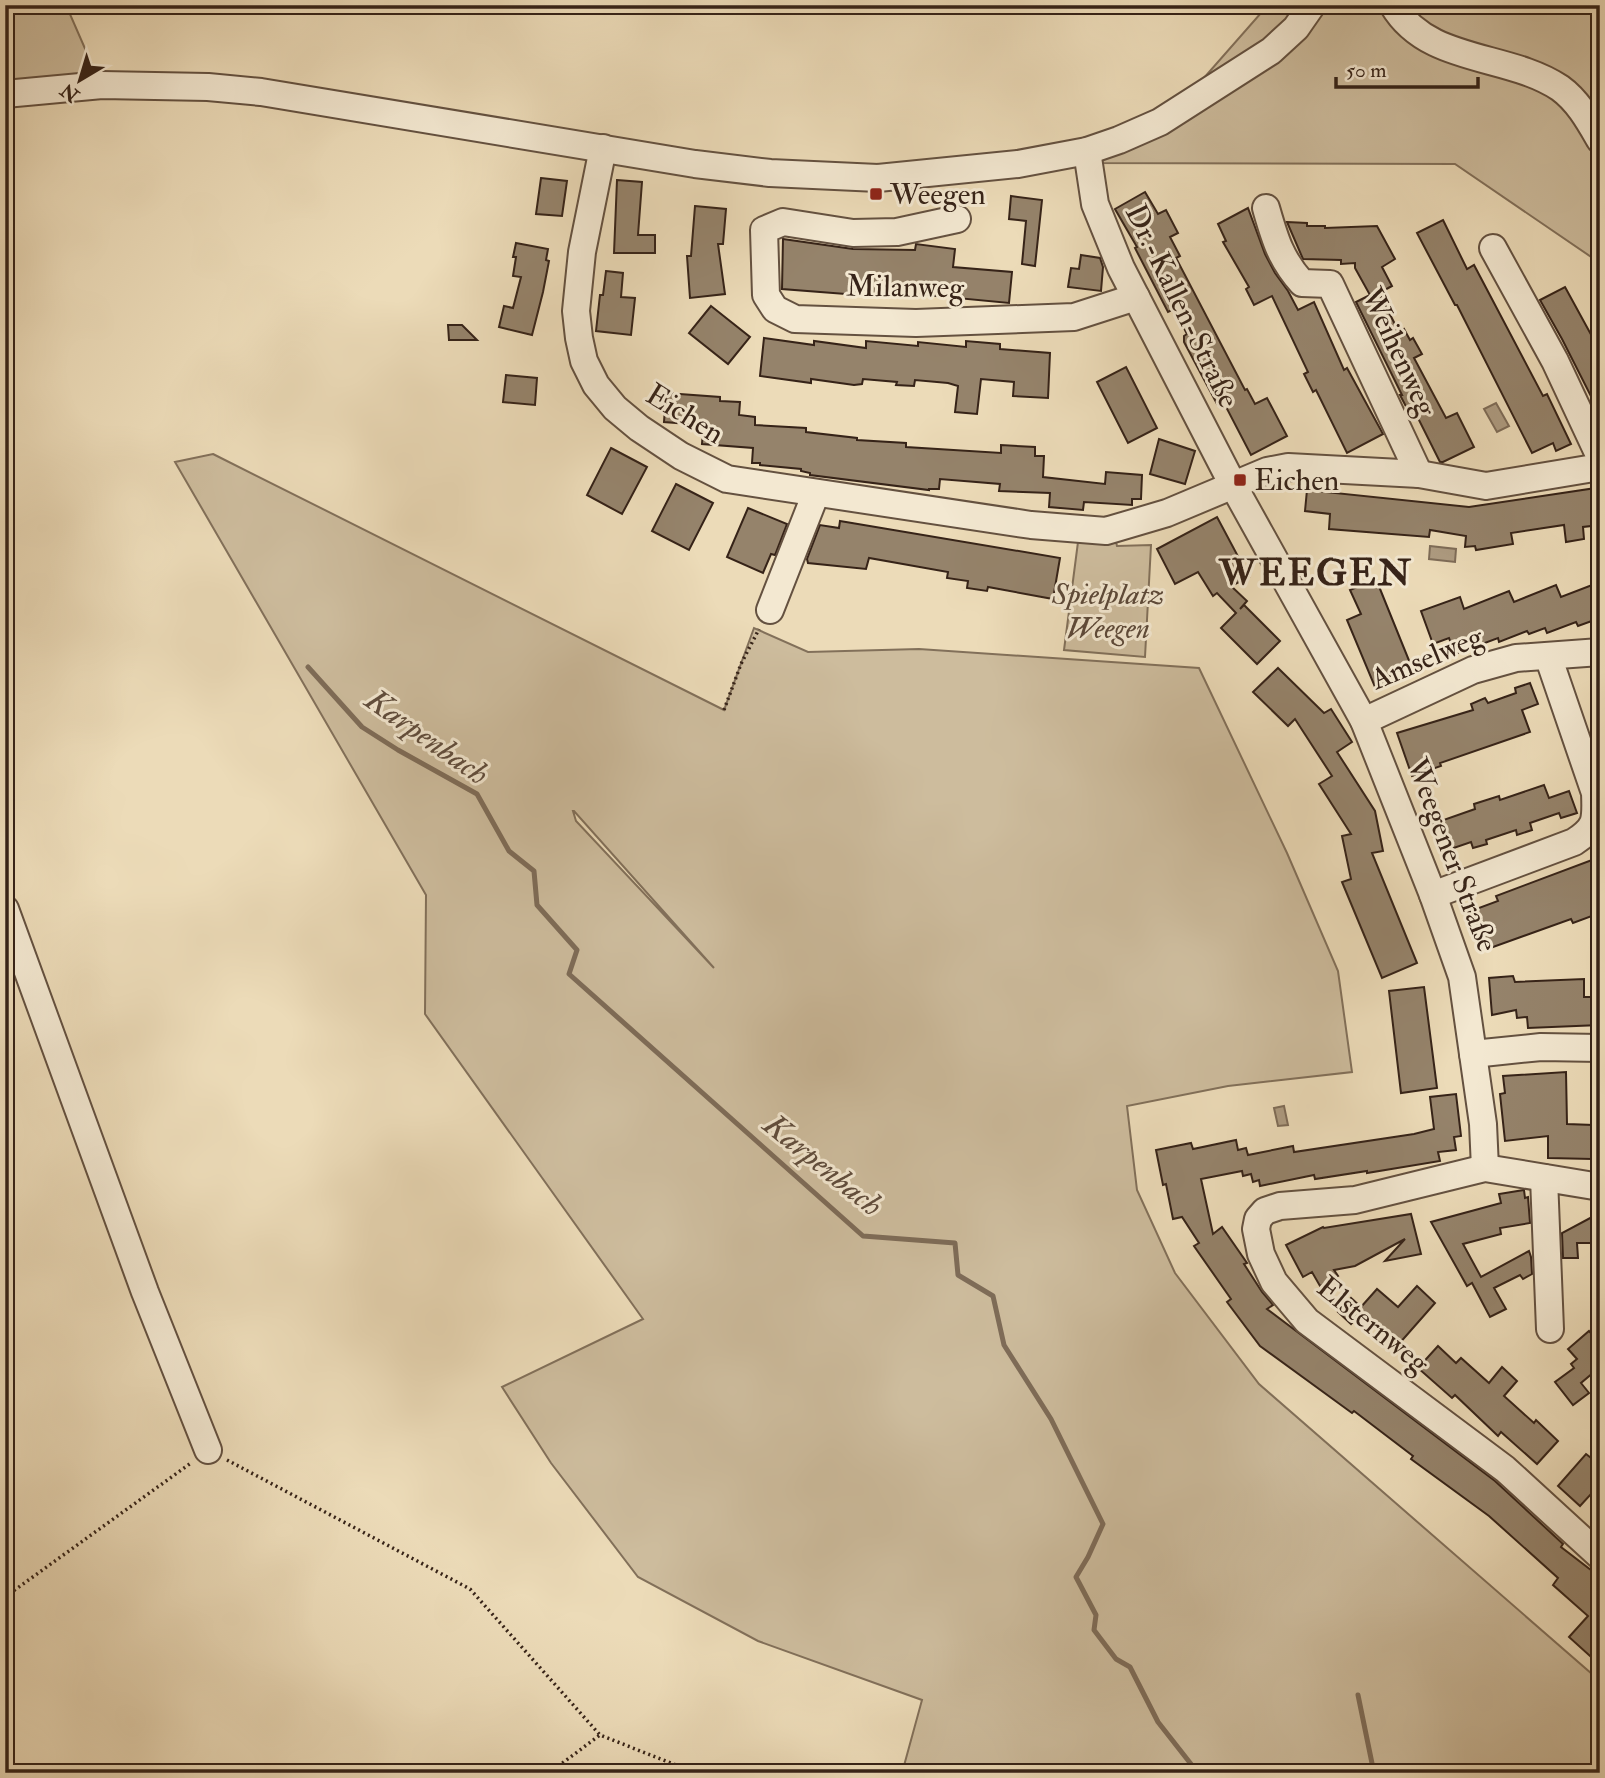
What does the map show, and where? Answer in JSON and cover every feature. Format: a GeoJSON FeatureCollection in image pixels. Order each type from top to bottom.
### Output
{"type":"FeatureCollection","features":[{"type":"Feature","properties":{"kind":"street"},"geometry":{"type":"LineString","coordinates":[[5,94],[102,85],[208,86],[261,92],[770,173],[878,178],[1018,164],[1087,151],[1160,121],[1235,75],[1271,51],[1296,28],[1312,5]]}},
{"type":"Feature","properties":{"kind":"street"},"geometry":{"type":"LineString","coordinates":[[1393,5],[1402,20],[1422,37],[1442,46],[1535,75],[1562,89],[1583,111],[1600,140]]}},
{"type":"Feature","properties":{"kind":"street","name":"Eichen"},"geometry":{"type":"LineString","coordinates":[[603,148],[582,252],[576,312],[584,361],[596,385],[623,415],[681,456],[727,479],[1031,525],[1107,531],[1167,513],[1233,485]]}},
{"type":"Feature","properties":{"kind":"street","name":"Dr.-Kallen-Straße"},"geometry":{"type":"LineString","coordinates":[[1087,151],[1095,204],[1121,268],[1233,485]]}},
{"type":"Feature","properties":{"kind":"street","name":"Weihenweg"},"geometry":{"type":"LineString","coordinates":[[1266,208],[1278,251],[1290,270],[1301,283],[1330,284],[1419,474]]}},
{"type":"Feature","properties":{"kind":"street","name":"Milanweg"},"geometry":{"type":"LineString","coordinates":[[957,219],[897,232],[853,233],[783,222],[764,230],[766,295],[775,309],[795,319],[916,323],[1074,317],[1136,297]]}},
{"type":"Feature","properties":{"kind":"street"},"geometry":{"type":"LineString","coordinates":[[1493,248],[1555,360],[1600,457]]}},
{"type":"Feature","properties":{"kind":"street"},"geometry":{"type":"LineString","coordinates":[[1233,485],[1267,471],[1288,467],[1419,474],[1486,486],[1600,467]]}},
{"type":"Feature","properties":{"kind":"street","name":"Weegener Straße"},"geometry":{"type":"LineString","coordinates":[[1233,485],[1364,721],[1433,895],[1462,977],[1483,1124],[1485,1168]]}},
{"type":"Feature","properties":{"kind":"street"},"geometry":{"type":"LineString","coordinates":[[770,610],[816,493]]}},
{"type":"Feature","properties":{"kind":"street","name":"Amselweg"},"geometry":{"type":"LineString","coordinates":[[1364,721],[1473,670],[1516,658],[1600,652]]}},
{"type":"Feature","properties":{"kind":"street"},"geometry":{"type":"LineString","coordinates":[[1433,895],[1574,842],[1589,832],[1595,815],[1595,793],[1548,656]]}},
{"type":"Feature","properties":{"kind":"street"},"geometry":{"type":"LineString","coordinates":[[5,909],[145,1292],[208,1450]]}},
{"type":"Feature","properties":{"kind":"street"},"geometry":{"type":"LineString","coordinates":[[1473,1054],[1541,1047],[1600,1048]]}},
{"type":"Feature","properties":{"kind":"street"},"geometry":{"type":"LineString","coordinates":[[1485,1168],[1600,1187]]}},
{"type":"Feature","properties":{"kind":"street","name":"Elsternweg"},"geometry":{"type":"LineString","coordinates":[[1485,1168],[1354,1200],[1280,1206],[1265,1211],[1258,1219],[1256,1229],[1261,1254],[1274,1282],[1307,1321],[1505,1469],[1600,1556]]}},
{"type":"Feature","properties":{"kind":"street"},"geometry":{"type":"LineString","coordinates":[[1544,1178],[1550,1329]]}},
{"type":"Feature","properties":{"kind":"path"},"geometry":{"type":"LineString","coordinates":[[724,710],[741,664],[770,610]]}},
{"type":"Feature","properties":{"kind":"path"},"geometry":{"type":"LineString","coordinates":[[5,1597],[208,1450],[470,1589],[600,1735],[696,1773]]}},
{"type":"Feature","properties":{"kind":"path"},"geometry":{"type":"LineString","coordinates":[[549,1773],[600,1735]]}},
{"type":"Feature","properties":{"kind":"green space"},"geometry":{"type":"Polygon","coordinates":[[[5,5],[66,5],[97,76],[5,88],[5,5]]]}},
{"type":"Feature","properties":{"kind":"green space"},"geometry":{"type":"Polygon","coordinates":[[[1268,5],[1600,5],[1600,263],[1455,164],[1085,163],[1196,87],[1268,5]]]}},
{"type":"Feature","properties":{"kind":"green space"},"geometry":{"type":"Polygon","coordinates":[[[213,454],[724,710],[754,628],[808,652],[919,649],[1199,668],[1287,853],[1338,971],[1352,1072],[1228,1086],[1127,1106],[1137,1190],[1175,1273],[1259,1384],[1600,1681],[1600,1773],[902,1773],[922,1700],[758,1641],[638,1577],[551,1463],[502,1387],[643,1319],[425,1014],[426,895],[175,462],[213,454]],[[574,811],[576,821],[714,968],[574,811]]]}},
{"type":"Feature","properties":{"kind":"green space","name":"Spielplatz Weegen"},"geometry":{"type":"Polygon","coordinates":[[[1115,538],[1117,546],[1151,545],[1145,657],[1064,650],[1078,542],[1115,538]]]}},
{"type":"Feature","properties":{"kind":"shaded area"},"geometry":{"type":"Polygon","coordinates":[[[1496,403],[1509,426],[1497,432],[1484,409],[1496,403]]]}},
{"type":"Feature","properties":{"kind":"shaded area"},"geometry":{"type":"Polygon","coordinates":[[[1430,546],[1456,549],[1455,562],[1429,559],[1430,546]]]}},
{"type":"Feature","properties":{"kind":"shaded area"},"geometry":{"type":"Polygon","coordinates":[[[1284,1106],[1288,1125],[1278,1126],[1274,1108],[1284,1106]]]}},
{"type":"Feature","properties":{"kind":"building"},"geometry":{"type":"Polygon","coordinates":[[[541,178],[567,181],[562,216],[536,214],[541,178]]]}},
{"type":"Feature","properties":{"kind":"building"},"geometry":{"type":"Polygon","coordinates":[[[617,180],[642,182],[638,235],[655,235],[655,253],[614,253],[617,180]]]}},
{"type":"Feature","properties":{"kind":"building"},"geometry":{"type":"Polygon","coordinates":[[[1145,192],[1158,214],[1166,210],[1178,233],[1170,237],[1180,256],[1176,258],[1245,390],[1247,389],[1255,404],[1267,398],[1287,436],[1251,455],[1223,401],[1217,404],[1184,342],[1184,336],[1187,334],[1174,309],[1168,312],[1135,248],[1137,247],[1115,209],[1145,192]]]}},
{"type":"Feature","properties":{"kind":"building"},"geometry":{"type":"Polygon","coordinates":[[[1011,196],[1042,200],[1035,266],[1022,264],[1026,221],[1009,219],[1011,196]]]}},
{"type":"Feature","properties":{"kind":"building"},"geometry":{"type":"Polygon","coordinates":[[[695,206],[726,209],[723,244],[718,244],[725,294],[690,298],[687,256],[691,256],[695,206]]]}},
{"type":"Feature","properties":{"kind":"building"},"geometry":{"type":"Polygon","coordinates":[[[1248,208],[1275,273],[1298,310],[1314,302],[1344,370],[1347,368],[1383,434],[1347,453],[1316,390],[1313,392],[1304,374],[1308,372],[1272,296],[1254,305],[1246,289],[1249,287],[1223,242],[1226,241],[1218,224],[1248,208]]]}},
{"type":"Feature","properties":{"kind":"building"},"geometry":{"type":"Polygon","coordinates":[[[1443,220],[1467,269],[1474,265],[1543,396],[1547,394],[1571,444],[1556,451],[1553,443],[1532,453],[1417,233],[1443,220]]]}},
{"type":"Feature","properties":{"kind":"building"},"geometry":{"type":"Polygon","coordinates":[[[1287,222],[1307,223],[1307,226],[1325,228],[1377,226],[1395,259],[1382,267],[1392,286],[1379,293],[1399,332],[1404,329],[1422,354],[1414,358],[1446,418],[1457,413],[1474,447],[1440,462],[1417,416],[1412,418],[1356,302],[1370,295],[1355,268],[1355,263],[1303,259],[1287,222]]]}},
{"type":"Feature","properties":{"kind":"building"},"geometry":{"type":"Polygon","coordinates":[[[783,239],[853,249],[915,250],[916,244],[955,249],[953,267],[1012,272],[1009,303],[884,291],[884,297],[782,289],[783,239]]]}},
{"type":"Feature","properties":{"kind":"building"},"geometry":{"type":"Polygon","coordinates":[[[516,243],[548,249],[546,260],[549,261],[532,335],[499,327],[504,306],[513,308],[521,277],[513,276],[516,243]]]}},
{"type":"Feature","properties":{"kind":"building"},"geometry":{"type":"Polygon","coordinates":[[[1081,255],[1100,258],[1103,267],[1101,291],[1068,287],[1071,268],[1079,269],[1081,255]]]}},
{"type":"Feature","properties":{"kind":"building"},"geometry":{"type":"Polygon","coordinates":[[[606,271],[623,273],[621,297],[635,298],[631,335],[596,331],[606,271]]]}},
{"type":"Feature","properties":{"kind":"building"},"geometry":{"type":"Polygon","coordinates":[[[1565,287],[1600,351],[1600,414],[1540,300],[1565,287]]]}},
{"type":"Feature","properties":{"kind":"building"},"geometry":{"type":"Polygon","coordinates":[[[711,306],[750,337],[728,364],[689,333],[711,306]]]}},
{"type":"Feature","properties":{"kind":"building"},"geometry":{"type":"Polygon","coordinates":[[[448,325],[462,325],[477,340],[449,340],[448,325]]]}},
{"type":"Feature","properties":{"kind":"building"},"geometry":{"type":"Polygon","coordinates":[[[764,338],[866,348],[866,341],[918,346],[918,342],[966,347],[966,341],[1000,344],[1000,349],[1050,353],[1048,398],[1013,396],[1014,382],[981,379],[977,414],[955,412],[958,386],[948,383],[915,380],[914,386],[863,379],[862,384],[854,385],[811,379],[811,383],[760,376],[764,338]]]}},
{"type":"Feature","properties":{"kind":"building"},"geometry":{"type":"Polygon","coordinates":[[[1126,367],[1157,428],[1128,443],[1097,382],[1126,367]]]}},
{"type":"Feature","properties":{"kind":"building"},"geometry":{"type":"Polygon","coordinates":[[[506,375],[537,378],[535,405],[503,402],[506,375]]]}},
{"type":"Feature","properties":{"kind":"building"},"geometry":{"type":"Polygon","coordinates":[[[666,393],[720,397],[720,401],[740,402],[739,415],[755,417],[755,425],[806,428],[806,432],[857,440],[906,443],[906,447],[1001,453],[1001,445],[1035,447],[1035,456],[1044,456],[1043,477],[1105,484],[1106,472],[1142,475],[1141,499],[1132,499],[1132,505],[1084,502],[1083,510],[1049,507],[1050,493],[999,491],[1000,484],[940,479],[939,489],[929,490],[810,475],[801,469],[760,465],[752,463],[753,448],[702,444],[703,429],[689,428],[689,424],[664,422],[666,393]]]}},
{"type":"Feature","properties":{"kind":"building"},"geometry":{"type":"Polygon","coordinates":[[[1159,439],[1195,451],[1185,484],[1150,474],[1159,439]]]}},
{"type":"Feature","properties":{"kind":"building"},"geometry":{"type":"Polygon","coordinates":[[[611,448],[647,467],[622,514],[587,495],[611,448]]]}},
{"type":"Feature","properties":{"kind":"building"},"geometry":{"type":"Polygon","coordinates":[[[676,484],[713,503],[689,550],[652,531],[676,484]]]}},
{"type":"Feature","properties":{"kind":"building"},"geometry":{"type":"Polygon","coordinates":[[[1596,488],[1600,525],[1583,527],[1584,539],[1566,542],[1564,525],[1511,533],[1513,544],[1476,550],[1475,546],[1465,547],[1466,536],[1430,530],[1429,537],[1329,529],[1330,514],[1305,511],[1307,490],[1469,507],[1596,488]]]}},
{"type":"Feature","properties":{"kind":"building"},"geometry":{"type":"Polygon","coordinates":[[[748,508],[787,524],[775,555],[771,554],[763,573],[727,557],[748,508]]]}},
{"type":"Feature","properties":{"kind":"building"},"geometry":{"type":"Polygon","coordinates":[[[1217,517],[1249,577],[1231,586],[1247,601],[1240,609],[1244,605],[1280,641],[1257,664],[1221,628],[1236,613],[1217,593],[1213,596],[1198,572],[1175,584],[1157,549],[1217,517]]]}},
{"type":"Feature","properties":{"kind":"building"},"geometry":{"type":"Polygon","coordinates":[[[840,521],[1060,558],[1053,599],[988,587],[987,591],[967,588],[968,581],[947,578],[948,572],[869,558],[866,569],[808,563],[807,559],[820,525],[839,528],[840,521]]]}},
{"type":"Feature","properties":{"kind":"building"},"geometry":{"type":"Polygon","coordinates":[[[1376,579],[1410,663],[1398,667],[1399,672],[1388,677],[1390,680],[1375,687],[1347,620],[1361,614],[1350,590],[1376,579]]]}},
{"type":"Feature","properties":{"kind":"building"},"geometry":{"type":"Polygon","coordinates":[[[1600,582],[1600,618],[1578,626],[1576,622],[1547,633],[1545,628],[1529,634],[1527,631],[1499,642],[1498,638],[1455,654],[1449,638],[1433,644],[1421,611],[1460,597],[1464,609],[1509,591],[1514,602],[1556,585],[1561,597],[1600,582]]]}},
{"type":"Feature","properties":{"kind":"building"},"geometry":{"type":"Polygon","coordinates":[[[1278,668],[1324,713],[1331,709],[1352,742],[1337,752],[1375,811],[1383,851],[1372,853],[1417,963],[1382,978],[1342,882],[1351,879],[1342,836],[1351,834],[1319,784],[1332,776],[1295,719],[1288,726],[1253,692],[1278,668]]]}},
{"type":"Feature","properties":{"kind":"building"},"geometry":{"type":"Polygon","coordinates":[[[1530,683],[1538,704],[1522,710],[1530,732],[1440,763],[1441,766],[1412,776],[1397,733],[1473,710],[1471,704],[1485,698],[1488,703],[1516,693],[1515,688],[1530,683]]]}},
{"type":"Feature","properties":{"kind":"building"},"geometry":{"type":"Polygon","coordinates":[[[1544,785],[1549,798],[1569,791],[1577,813],[1561,818],[1559,813],[1530,823],[1532,830],[1517,835],[1516,830],[1486,840],[1487,844],[1473,848],[1471,842],[1442,852],[1432,824],[1475,809],[1474,804],[1499,796],[1500,800],[1544,785]]]}},
{"type":"Feature","properties":{"kind":"building"},"geometry":{"type":"Polygon","coordinates":[[[1600,857],[1600,889],[1592,891],[1600,913],[1573,923],[1571,919],[1482,951],[1468,912],[1498,901],[1496,896],[1600,857]]]}},
{"type":"Feature","properties":{"kind":"building"},"geometry":{"type":"Polygon","coordinates":[[[1513,976],[1515,982],[1584,979],[1584,997],[1600,997],[1600,1025],[1528,1028],[1527,1017],[1517,1018],[1516,1010],[1492,1015],[1489,978],[1513,976]]]}},
{"type":"Feature","properties":{"kind":"building"},"geometry":{"type":"Polygon","coordinates":[[[1424,987],[1437,1088],[1401,1093],[1389,991],[1424,987]]]}},
{"type":"Feature","properties":{"kind":"building"},"geometry":{"type":"Polygon","coordinates":[[[1566,1072],[1567,1124],[1593,1125],[1592,1159],[1548,1158],[1548,1136],[1505,1141],[1500,1094],[1505,1093],[1503,1076],[1566,1072]]]}},
{"type":"Feature","properties":{"kind":"building"},"geometry":{"type":"Polygon","coordinates":[[[1456,1094],[1461,1136],[1454,1137],[1456,1150],[1438,1152],[1440,1161],[1315,1179],[1314,1175],[1260,1186],[1259,1180],[1253,1182],[1251,1174],[1243,1176],[1242,1171],[1201,1179],[1213,1234],[1222,1227],[1273,1305],[1267,1309],[1495,1481],[1563,1544],[1561,1547],[1600,1577],[1600,1665],[1569,1637],[1588,1616],[1553,1585],[1558,1578],[1489,1516],[1411,1459],[1413,1456],[1260,1346],[1227,1302],[1231,1299],[1194,1246],[1199,1243],[1182,1217],[1173,1219],[1166,1184],[1163,1185],[1156,1150],[1191,1143],[1193,1149],[1236,1140],[1238,1150],[1246,1148],[1248,1155],[1293,1146],[1294,1152],[1414,1134],[1434,1129],[1430,1097],[1456,1094]]]}},
{"type":"Feature","properties":{"kind":"building"},"geometry":{"type":"Polygon","coordinates":[[[1524,1190],[1525,1198],[1528,1197],[1530,1223],[1500,1228],[1501,1234],[1463,1244],[1481,1277],[1529,1251],[1532,1274],[1523,1279],[1520,1275],[1494,1288],[1506,1309],[1490,1317],[1472,1283],[1467,1286],[1431,1222],[1501,1203],[1499,1194],[1524,1190]]]}},
{"type":"Feature","properties":{"kind":"building"},"geometry":{"type":"Polygon","coordinates":[[[1411,1214],[1421,1254],[1385,1261],[1405,1239],[1355,1266],[1334,1270],[1338,1276],[1320,1286],[1312,1272],[1303,1277],[1286,1245],[1323,1227],[1411,1214]]]}},
{"type":"Feature","properties":{"kind":"building"},"geometry":{"type":"Polygon","coordinates":[[[1594,1216],[1595,1243],[1577,1243],[1578,1258],[1563,1258],[1562,1233],[1594,1216]]]}},
{"type":"Feature","properties":{"kind":"building"},"geometry":{"type":"Polygon","coordinates":[[[1417,1286],[1435,1303],[1398,1345],[1362,1312],[1351,1324],[1338,1312],[1351,1298],[1361,1307],[1377,1289],[1398,1307],[1417,1286]]]}},
{"type":"Feature","properties":{"kind":"building"},"geometry":{"type":"Polygon","coordinates":[[[1589,1331],[1600,1343],[1600,1367],[1581,1383],[1589,1393],[1573,1405],[1555,1382],[1574,1368],[1571,1364],[1577,1359],[1568,1349],[1589,1331]]]}},
{"type":"Feature","properties":{"kind":"building"},"geometry":{"type":"Polygon","coordinates":[[[1438,1346],[1456,1363],[1461,1358],[1489,1383],[1502,1367],[1517,1381],[1504,1396],[1558,1441],[1537,1464],[1501,1432],[1498,1436],[1455,1395],[1452,1398],[1418,1368],[1438,1346]]]}},
{"type":"Feature","properties":{"kind":"building"},"geometry":{"type":"Polygon","coordinates":[[[1586,1454],[1600,1465],[1600,1503],[1590,1495],[1580,1506],[1558,1486],[1586,1454]]]}},
{"type":"Feature","properties":{"kind":"waterway","name":"Karpenbach"},"geometry":{"type":"LineString","coordinates":[[308,667],[362,727],[477,794],[509,851],[534,871],[537,905],[577,950],[569,974],[863,1236],[955,1243],[958,1275],[993,1296],[1004,1345],[1051,1419],[1103,1524],[1076,1577],[1096,1615],[1094,1630],[1116,1659],[1130,1667],[1158,1722],[1198,1773]]}},
{"type":"Feature","properties":{"kind":"waterway"},"geometry":{"type":"LineString","coordinates":[[1358,1695],[1374,1773]]}},
{"type":"Feature","properties":{"kind":"place","name":"Weegen"},"geometry":{"type":"Point","coordinates":[876,194]}},
{"type":"Feature","properties":{"kind":"place","name":"Eichen"},"geometry":{"type":"Point","coordinates":[1240,480]}},
{"type":"Feature","properties":{"kind":"district","name":"WEEGEN"},"geometry":{"type":"Point","coordinates":[1316,573]}}]}
